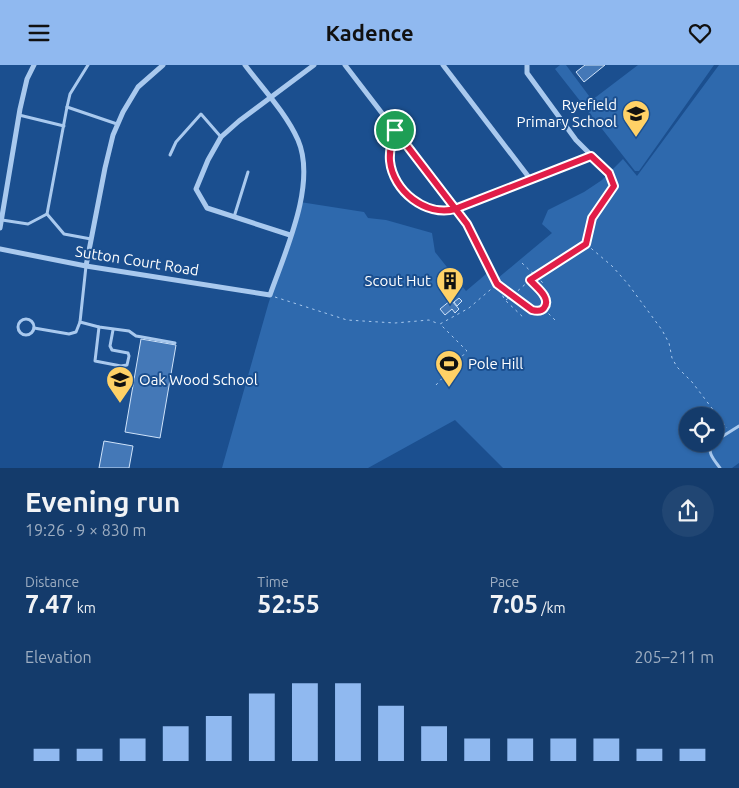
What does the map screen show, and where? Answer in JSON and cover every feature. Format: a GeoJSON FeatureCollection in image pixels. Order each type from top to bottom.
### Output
{"type":"FeatureCollection","features":[{"type":"Feature","properties":{"kind":"street"},"geometry":{"type":"LineString","coordinates":[[0,228],[19,115],[27,79],[34,65]]}},
{"type":"Feature","properties":{"kind":"street"},"geometry":{"type":"LineString","coordinates":[[86,266],[113,135],[123,112],[138,87],[163,65]]}},
{"type":"Feature","properties":{"kind":"street"},"geometry":{"type":"LineString","coordinates":[[245,65],[291,127],[304,161],[303,193],[270,295]]}},
{"type":"Feature","properties":{"kind":"street"},"geometry":{"type":"LineString","coordinates":[[290,235],[207,208],[196,189],[208,160],[221,137],[314,65]]}},
{"type":"Feature","properties":{"kind":"street"},"geometry":{"type":"LineString","coordinates":[[345,65],[467,224],[488,268]]}},
{"type":"Feature","properties":{"kind":"street"},"geometry":{"type":"LineString","coordinates":[[443,65],[531,179]]}},
{"type":"Feature","properties":{"kind":"street"},"geometry":{"type":"LineString","coordinates":[[527,65],[528,73],[576,140],[609,173]]}},
{"type":"Feature","properties":{"kind":"street"},"geometry":{"type":"LineString","coordinates":[[395,130],[390,147],[390,163],[392,171],[402,189],[417,202],[428,208],[447,211],[591,156]]}},
{"type":"Feature","properties":{"kind":"street","name":"Sutton Court Road"},"geometry":{"type":"LineString","coordinates":[[0,249],[86,266],[270,295]]}},
{"type":"Feature","properties":{"kind":"lane"},"geometry":{"type":"LineString","coordinates":[[1,220],[28,224],[46,214],[70,94],[88,65]]}},
{"type":"Feature","properties":{"kind":"lane"},"geometry":{"type":"LineString","coordinates":[[67,107],[118,124]]}},
{"type":"Feature","properties":{"kind":"lane"},"geometry":{"type":"LineString","coordinates":[[170,155],[176,142],[201,114],[221,137]]}},
{"type":"Feature","properties":{"kind":"lane"},"geometry":{"type":"LineString","coordinates":[[19,115],[64,126]]}},
{"type":"Feature","properties":{"kind":"lane"},"geometry":{"type":"LineString","coordinates":[[234,217],[248,172]]}},
{"type":"Feature","properties":{"kind":"lane"},"geometry":{"type":"LineString","coordinates":[[46,214],[64,234],[91,239]]}},
{"type":"Feature","properties":{"kind":"lane"},"geometry":{"type":"LineString","coordinates":[[34,328],[69,333],[76,332],[80,321],[86,266]]}},
{"type":"Feature","properties":{"kind":"lane"},"geometry":{"type":"LineString","coordinates":[[26,319],[32,323],[34,328],[32,333],[24,335],[18,330],[18,325],[26,319]]}},
{"type":"Feature","properties":{"kind":"lane"},"geometry":{"type":"LineString","coordinates":[[80,321],[100,327],[129,331],[136,336],[175,343]]}},
{"type":"Feature","properties":{"kind":"lane"},"geometry":{"type":"LineString","coordinates":[[100,327],[95,361],[121,366],[126,365],[128,353],[110,347],[113,329]]}},
{"type":"Feature","properties":{"kind":"lane"},"geometry":{"type":"LineString","coordinates":[[724,436],[739,426]]}},
{"type":"Feature","properties":{"kind":"lane"},"geometry":{"type":"LineString","coordinates":[[709,452],[720,468]]}},
{"type":"Feature","properties":{"kind":"path"},"geometry":{"type":"LineString","coordinates":[[505,300],[535,276],[586,244],[592,218],[614,186],[609,173]]}},
{"type":"Feature","properties":{"kind":"path"},"geometry":{"type":"LineString","coordinates":[[586,244],[612,265],[633,292],[662,330],[669,343],[672,358],[677,367],[692,382],[730,432]]}},
{"type":"Feature","properties":{"kind":"path"},"geometry":{"type":"LineString","coordinates":[[522,263],[543,283]]}},
{"type":"Feature","properties":{"kind":"path"},"geometry":{"type":"LineString","coordinates":[[488,268],[505,300],[525,319]]}},
{"type":"Feature","properties":{"kind":"path"},"geometry":{"type":"LineString","coordinates":[[497,284],[532,310],[537,311],[543,308],[546,303],[545,297],[530,280]]}},
{"type":"Feature","properties":{"kind":"path"},"geometry":{"type":"LineString","coordinates":[[440,324],[468,308],[497,284]]}},
{"type":"Feature","properties":{"kind":"path"},"geometry":{"type":"LineString","coordinates":[[270,295],[348,320],[395,323],[430,320],[440,324],[467,351],[436,385]]}},
{"type":"Feature","properties":{"kind":"path"},"geometry":{"type":"LineString","coordinates":[[543,308],[555,320]]}},
{"type":"Feature","properties":{"kind":"shaded area","name":"Ryefield Primary School"},"geometry":{"type":"Polygon","coordinates":[[[560,65],[566,65],[592,100],[638,65],[714,65],[639,171],[635,171],[555,69],[560,65]]]}},
{"type":"Feature","properties":{"kind":"shaded area"},"geometry":{"type":"Polygon","coordinates":[[[719,65],[739,65],[739,463],[732,468],[503,468],[455,420],[368,468],[222,468],[268,305],[300,202],[364,212],[368,218],[386,220],[432,233],[435,252],[466,291],[492,269],[498,278],[552,233],[542,224],[548,210],[584,192],[602,180],[623,159],[637,176],[719,65]]]}},
{"type":"Feature","properties":{"kind":"building"},"geometry":{"type":"Polygon","coordinates":[[[585,65],[605,65],[584,82],[576,72],[585,65]]]}},
{"type":"Feature","properties":{"kind":"building"},"geometry":{"type":"Polygon","coordinates":[[[459,298],[462,301],[457,306],[454,302],[459,298]]]}},
{"type":"Feature","properties":{"kind":"building","name":"Scout Hut"},"geometry":{"type":"Polygon","coordinates":[[[451,300],[459,309],[455,313],[452,309],[445,315],[440,309],[451,300]]]}},
{"type":"Feature","properties":{"kind":"building"},"geometry":{"type":"Polygon","coordinates":[[[141,339],[176,345],[160,438],[125,432],[141,339]]]}},
{"type":"Feature","properties":{"kind":"building"},"geometry":{"type":"Polygon","coordinates":[[[104,441],[133,446],[129,468],[99,468],[104,441]]]}},
{"type":"Feature","properties":{"kind":"place","name":"Ryefield Primary School"},"geometry":{"type":"Point","coordinates":[636,138]}},
{"type":"Feature","properties":{"kind":"place","name":"Scout Hut"},"geometry":{"type":"Point","coordinates":[450,305]}},
{"type":"Feature","properties":{"kind":"place","name":"Pole Hill"},"geometry":{"type":"Point","coordinates":[449,388]}},
{"type":"Feature","properties":{"kind":"place","name":"Oak Wood School"},"geometry":{"type":"Point","coordinates":[120,404]}},
{"type":"Feature","properties":{"kind":"route"},"geometry":{"type":"LineString","coordinates":[[395,130],[390,153],[392,171],[402,189],[417,202],[428,208],[447,211],[455,209],[591,156],[609,173],[614,186],[592,218],[586,244],[530,280],[545,297],[546,303],[543,308],[537,311],[532,310],[497,284],[467,224],[455,209],[395,130]]}}]}
